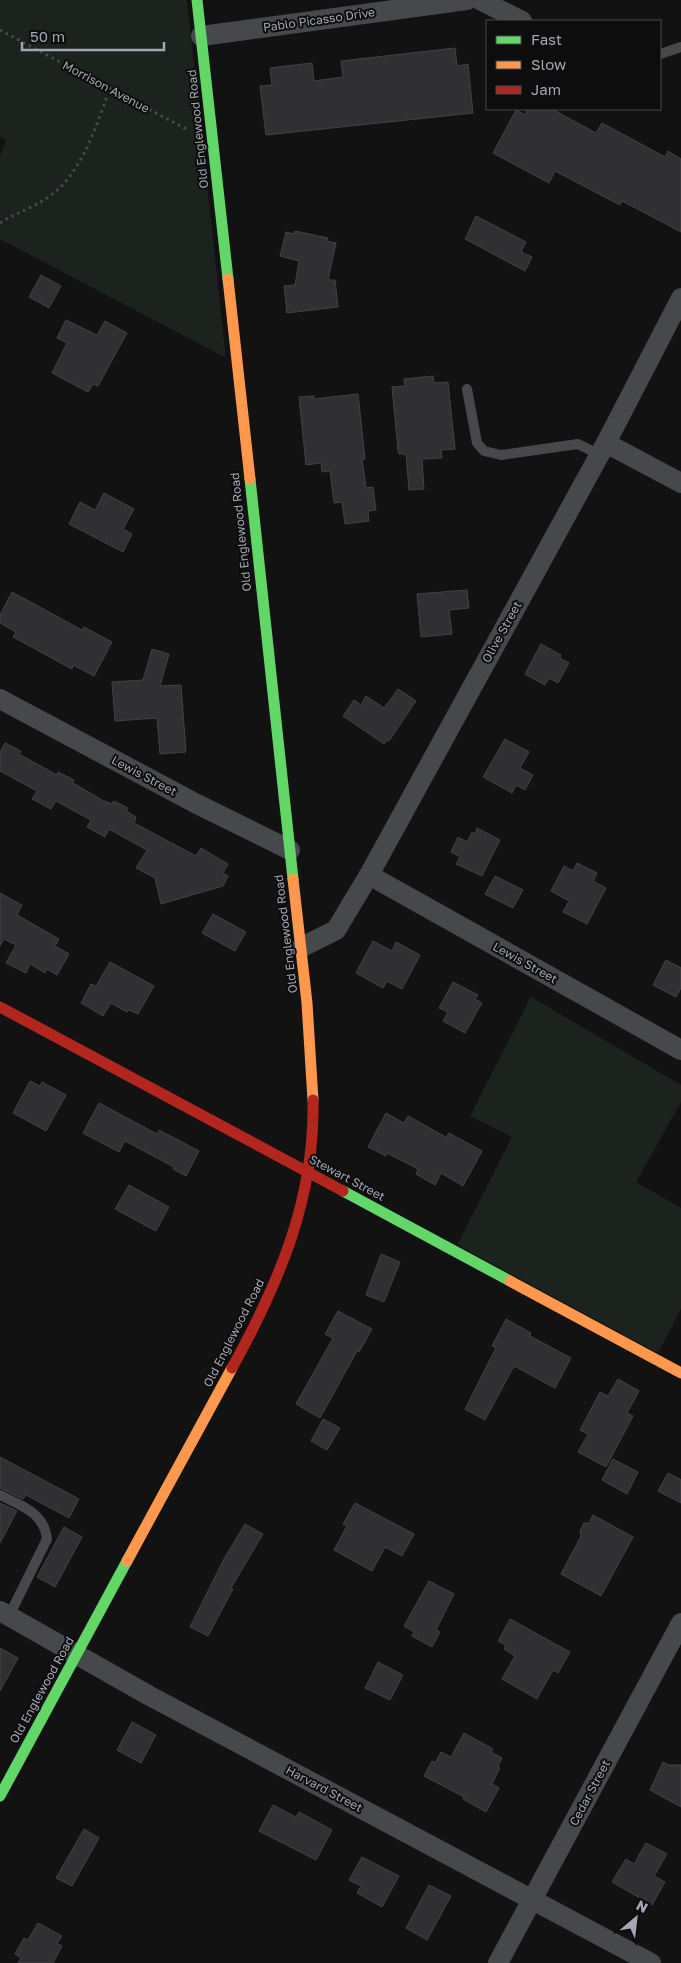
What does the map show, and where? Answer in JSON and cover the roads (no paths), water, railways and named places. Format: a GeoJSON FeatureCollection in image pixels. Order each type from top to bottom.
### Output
{"type":"FeatureCollection","features":[{"type":"Feature","properties":{"kind":"street","name":"Old Englewood Road"},"geometry":{"type":"LineString","coordinates":[[0,1796],[260,1317],[279,1274],[299,1216],[309,1173],[312,1121],[307,1003],[302,946],[198,0]]}},
{"type":"Feature","properties":{"kind":"street","name":"Pablo Picasso Drive"},"geometry":{"type":"LineString","coordinates":[[201,36],[467,0]]}},
{"type":"Feature","properties":{"kind":"street"},"geometry":{"type":"LineString","coordinates":[[480,0],[520,20]]}},
{"type":"Feature","properties":{"kind":"street","name":"Olive Street"},"geometry":{"type":"LineString","coordinates":[[302,946],[336,930],[370,875],[603,449],[681,298]]}},
{"type":"Feature","properties":{"kind":"street"},"geometry":{"type":"LineString","coordinates":[[603,449],[681,483]]}},
{"type":"Feature","properties":{"kind":"street","name":"Lewis Street"},"geometry":{"type":"LineString","coordinates":[[0,700],[195,803],[290,850]]}},
{"type":"Feature","properties":{"kind":"street","name":"Lewis Street"},"geometry":{"type":"LineString","coordinates":[[370,875],[681,1050]]}},
{"type":"Feature","properties":{"kind":"street","name":"Stewart Street"},"geometry":{"type":"LineString","coordinates":[[0,1008],[681,1373]]}},
{"type":"Feature","properties":{"kind":"street","name":"Harvard Street"},"geometry":{"type":"LineString","coordinates":[[4,1613],[148,1695],[651,1963]]}},
{"type":"Feature","properties":{"kind":"street","name":"Cedar Street"},"geometry":{"type":"LineString","coordinates":[[498,1963],[681,1623]]}},
{"type":"Feature","properties":{"kind":"lane"},"geometry":{"type":"LineString","coordinates":[[661,54],[681,47]]}},
{"type":"Feature","properties":{"kind":"lane"},"geometry":{"type":"LineString","coordinates":[[467,389],[476,443],[484,451],[501,456],[578,444],[603,449]]}},
{"type":"Feature","properties":{"kind":"lane"},"geometry":{"type":"LineString","coordinates":[[0,1495],[30,1511],[38,1517],[46,1528],[46,1539],[4,1613]]}}]}
